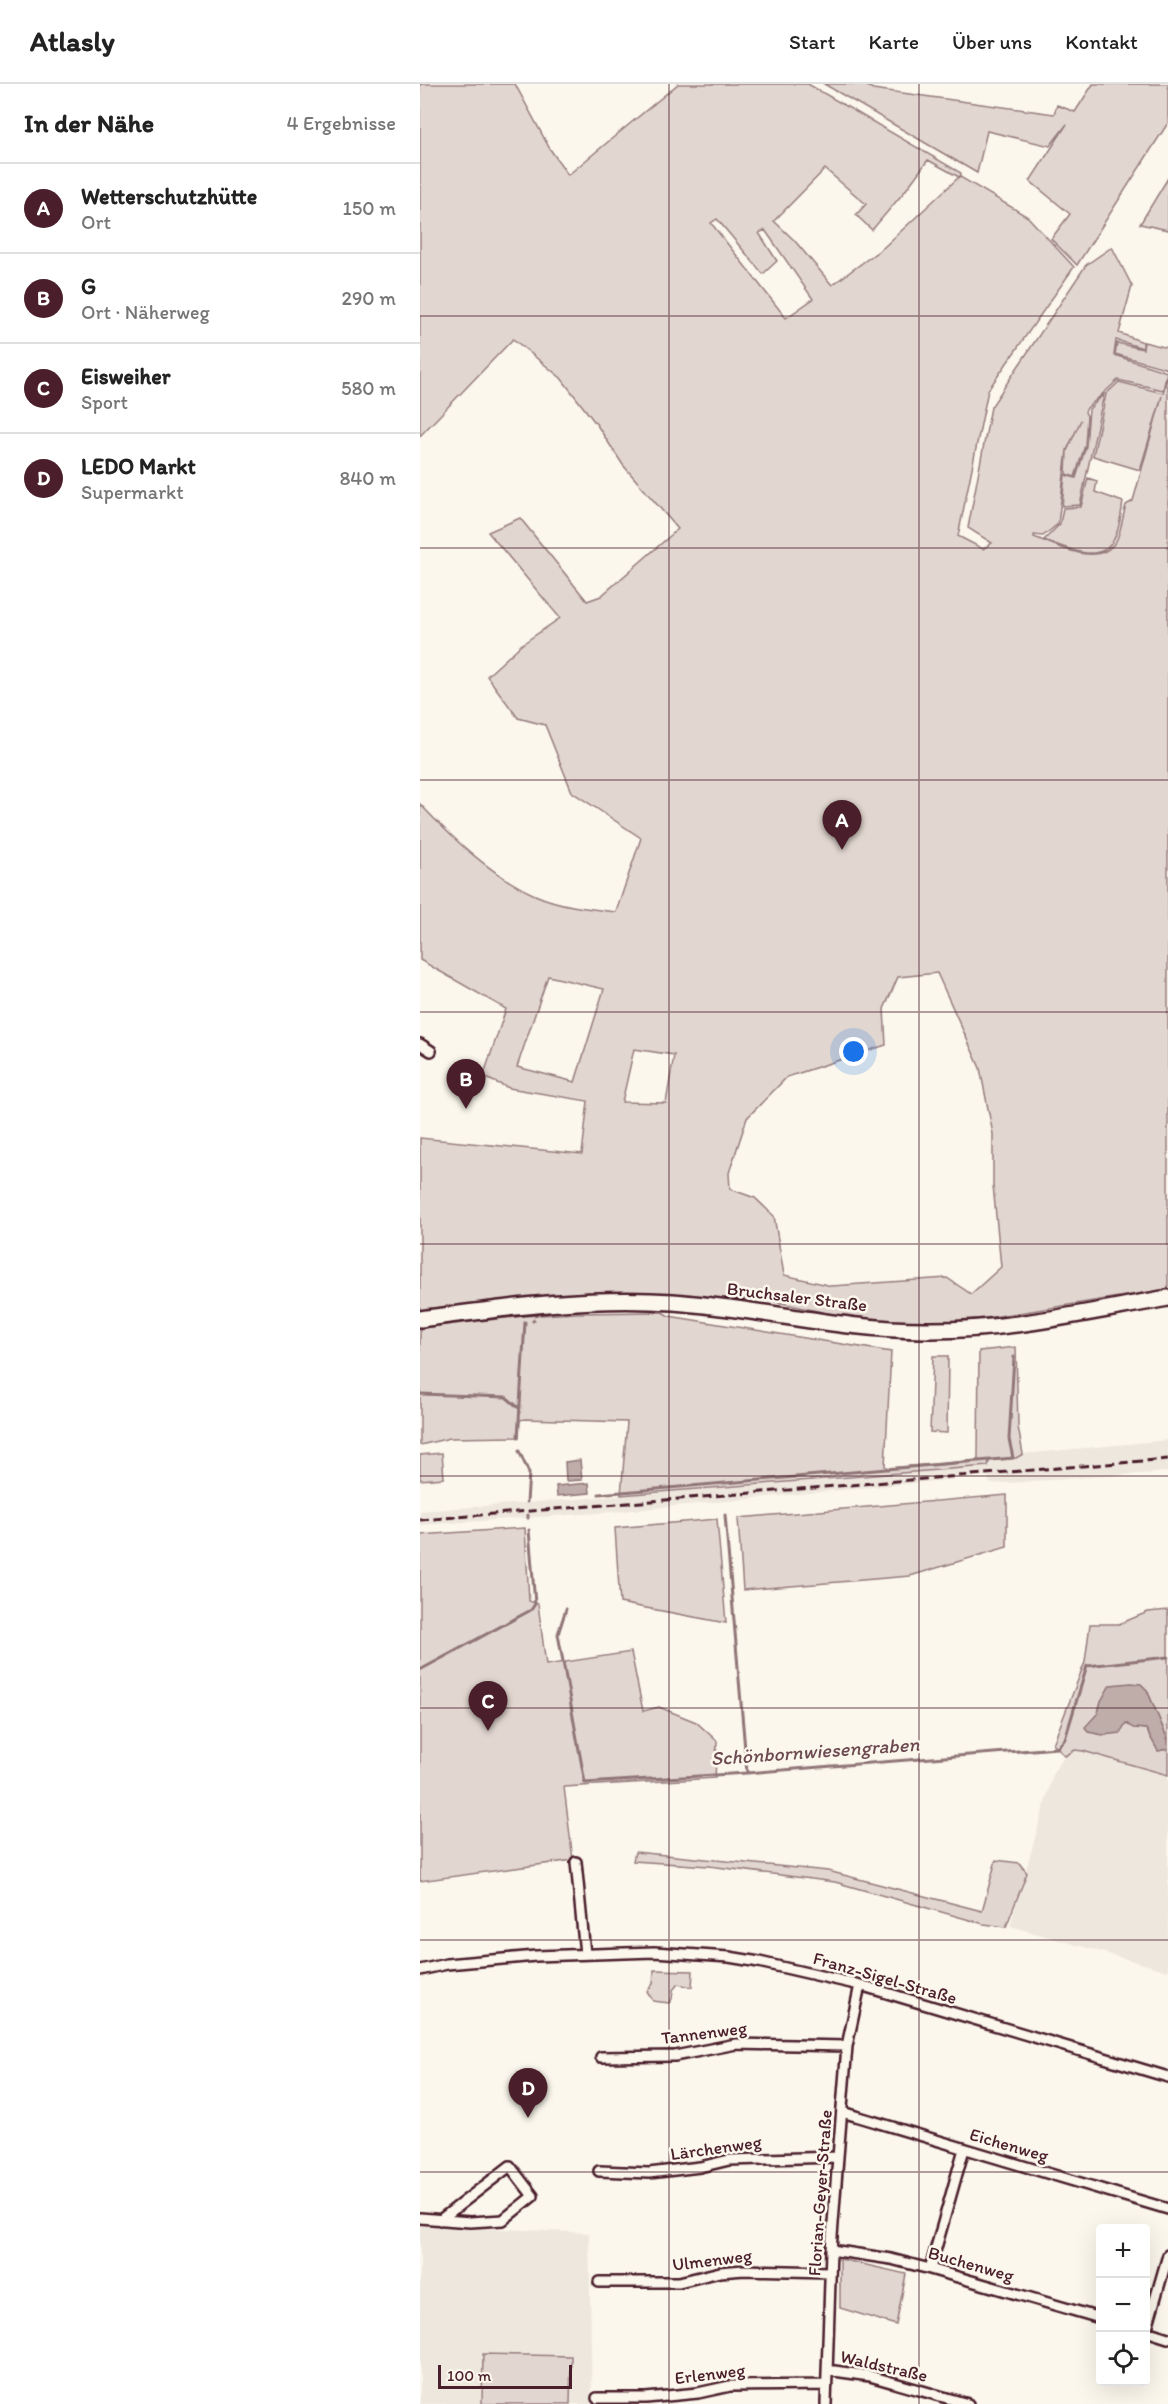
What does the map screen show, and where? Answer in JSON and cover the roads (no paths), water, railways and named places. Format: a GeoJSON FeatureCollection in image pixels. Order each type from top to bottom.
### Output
{"type":"FeatureCollection","features":[{"type":"Feature","properties":{"kind":"main road","name":"Bruchsaler Straße"},"geometry":{"type":"LineString","coordinates":[[420,1319],[598,1300],[671,1302],[732,1307],[822,1322],[924,1330],[1019,1324],[1168,1298]]}},
{"type":"Feature","properties":{"kind":"street"},"geometry":{"type":"LineString","coordinates":[[420,1044],[431,1051]]}},
{"type":"Feature","properties":{"kind":"street"},"geometry":{"type":"LineString","coordinates":[[576,1862],[585,1954]]}},
{"type":"Feature","properties":{"kind":"street","name":"Franz-Sigel-Straße"},"geometry":{"type":"LineString","coordinates":[[420,1970],[536,1956],[654,1952],[729,1957],[860,1985],[1168,2077]]}},
{"type":"Feature","properties":{"kind":"street","name":"Florian-Geyer-Straße"},"geometry":{"type":"LineString","coordinates":[[825,2404],[831,2250],[847,2046],[860,1985]]}},
{"type":"Feature","properties":{"kind":"street","name":"Tannenweg"},"geometry":{"type":"LineString","coordinates":[[601,2057],[675,2056],[736,2044],[847,2046]]}},
{"type":"Feature","properties":{"kind":"street","name":"Eichenweg"},"geometry":{"type":"LineString","coordinates":[[842,2112],[1168,2209]]}},
{"type":"Feature","properties":{"kind":"street"},"geometry":{"type":"LineString","coordinates":[[930,2269],[964,2149]]}},
{"type":"Feature","properties":{"kind":"street","name":"Lärchenweg"},"geometry":{"type":"LineString","coordinates":[[599,2172],[649,2173],[700,2167],[729,2160],[838,2157]]}},
{"type":"Feature","properties":{"kind":"street"},"geometry":{"type":"LineString","coordinates":[[420,2218],[440,2220],[470,2222],[503,2220],[533,2196],[510,2166],[440,2220]]}},
{"type":"Feature","properties":{"kind":"street","name":"Buchenweg"},"geometry":{"type":"LineString","coordinates":[[831,2250],[891,2259],[1096,2317]]}},
{"type":"Feature","properties":{"kind":"street"},"geometry":{"type":"LineString","coordinates":[[1150,2317],[1168,2255]]}},
{"type":"Feature","properties":{"kind":"street","name":"Ulmenweg"},"geometry":{"type":"LineString","coordinates":[[599,2282],[679,2282],[744,2270],[830,2272]]}},
{"type":"Feature","properties":{"kind":"street"},"geometry":{"type":"LineString","coordinates":[[1149,2332],[1168,2338]]}},
{"type":"Feature","properties":{"kind":"street","name":"Waldstraße"},"geometry":{"type":"LineString","coordinates":[[827,2370],[870,2376],[968,2404]]}},
{"type":"Feature","properties":{"kind":"street","name":"Erlenweg"},"geometry":{"type":"LineString","coordinates":[[597,2398],[646,2398],[698,2393],[730,2386],[827,2385]]}},
{"type":"Feature","properties":{"kind":"waterway"},"geometry":{"type":"LineString","coordinates":[[518,1437],[525,1322]]}},
{"type":"Feature","properties":{"kind":"waterway"},"geometry":{"type":"LineString","coordinates":[[599,1494],[1013,1458],[1009,1439],[1014,1357]]}},
{"type":"Feature","properties":{"kind":"waterway"},"geometry":{"type":"LineString","coordinates":[[420,1394],[506,1397],[519,1408]]}},
{"type":"Feature","properties":{"kind":"waterway"},"geometry":{"type":"LineString","coordinates":[[519,1451],[529,1473],[527,1502]]}},
{"type":"Feature","properties":{"kind":"waterway"},"geometry":{"type":"LineString","coordinates":[[725,1515],[747,1773]]}},
{"type":"Feature","properties":{"kind":"waterway"},"geometry":{"type":"LineString","coordinates":[[420,1670],[531,1610],[535,1604],[529,1530]]}},
{"type":"Feature","properties":{"kind":"waterway","name":"Schönbornwiesengraben"},"geometry":{"type":"LineString","coordinates":[[566,1609],[558,1634],[585,1783],[747,1773],[1057,1748],[1065,1739],[1087,1666],[1168,1657]]}},
{"type":"Feature","properties":{"kind":"railway"},"geometry":{"type":"LineString","coordinates":[[420,1520],[1168,1459]]}},
{"type":"Feature","properties":{"kind":"place","name":"Wetterschutzhütte"},"geometry":{"type":"Point","coordinates":[842,850]}},
{"type":"Feature","properties":{"kind":"place","name":"G"},"geometry":{"type":"Point","coordinates":[466,1109]}},
{"type":"Feature","properties":{"kind":"place","name":"Eisweiher"},"geometry":{"type":"Point","coordinates":[488,1731]}},
{"type":"Feature","properties":{"kind":"place","name":"LEDO Markt"},"geometry":{"type":"Point","coordinates":[528,2118]}}]}
